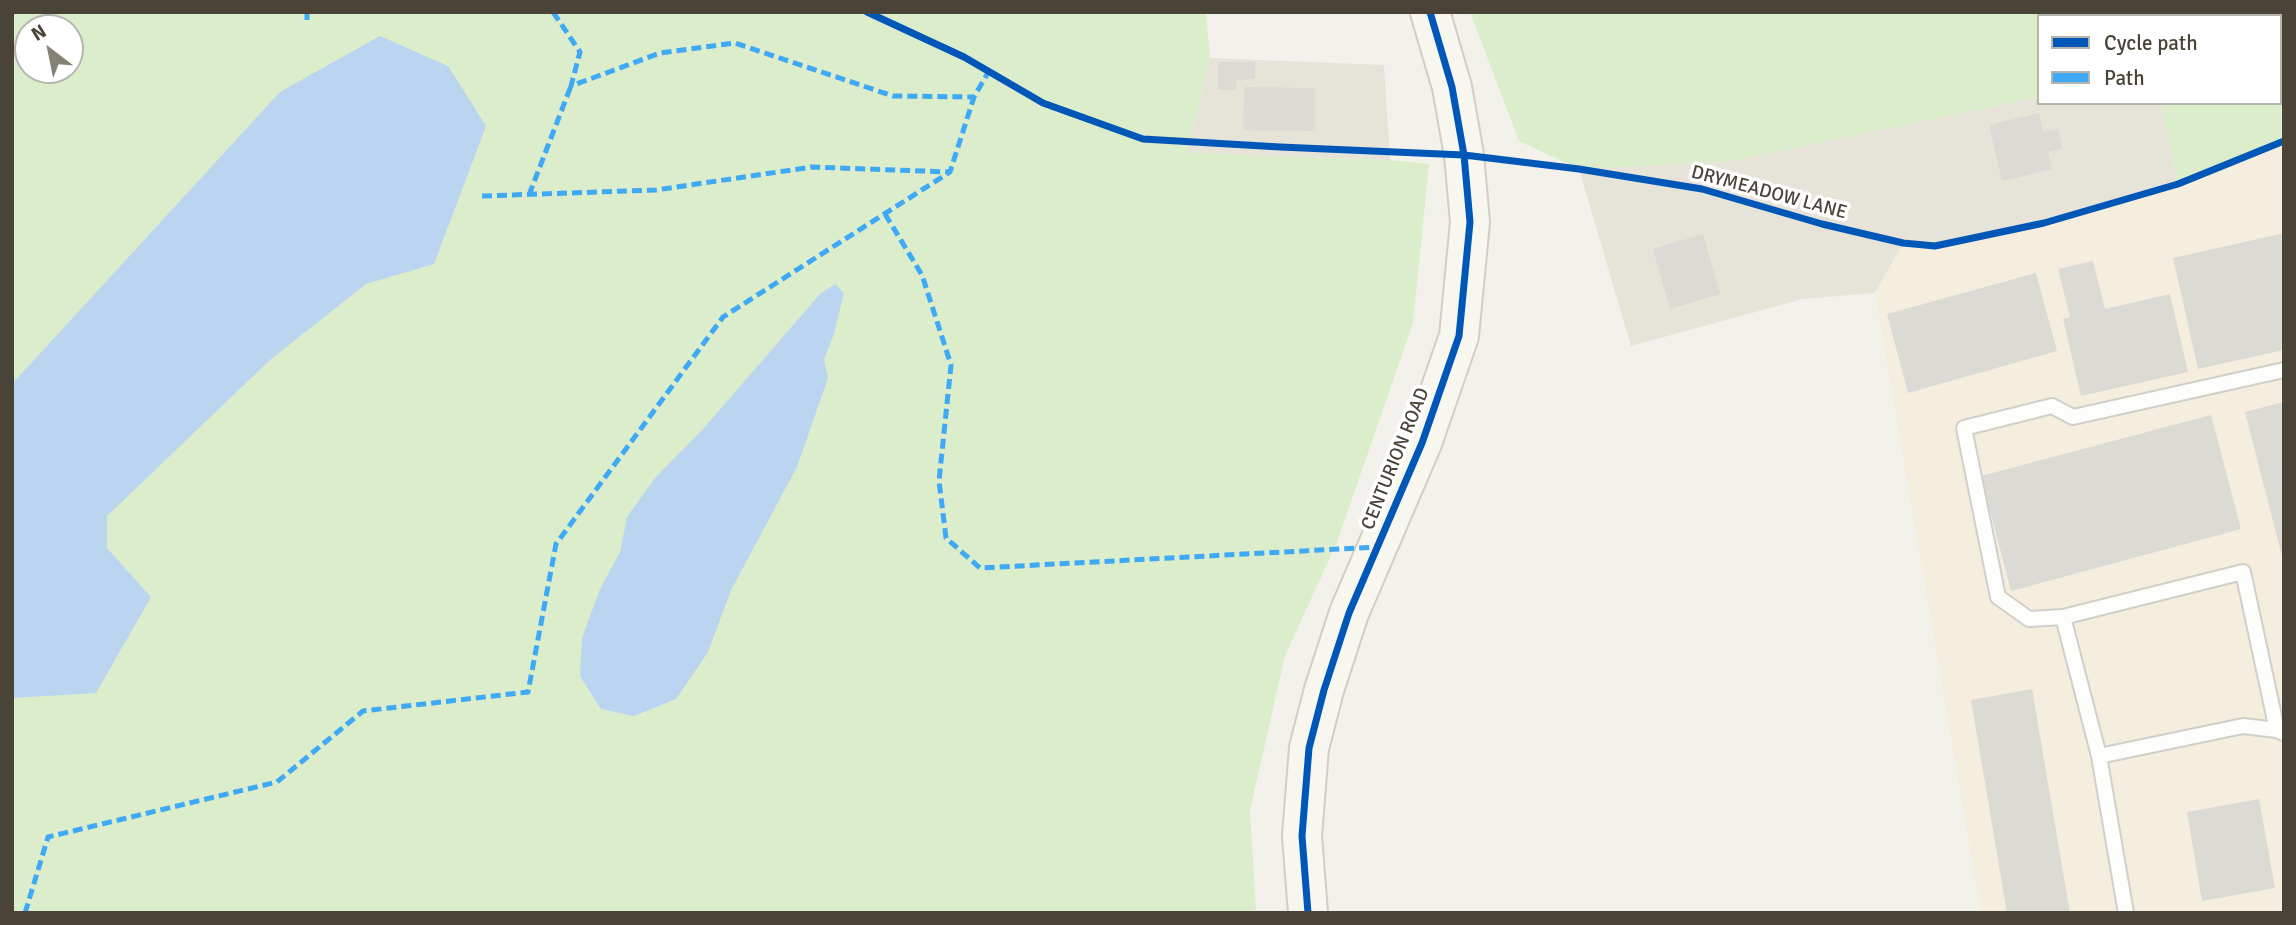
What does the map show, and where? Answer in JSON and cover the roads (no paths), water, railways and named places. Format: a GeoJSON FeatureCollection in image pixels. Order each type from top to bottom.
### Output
{"type":"FeatureCollection","features":[{"type":"Feature","properties":{"kind":"street","name":"CENTURION ROAD"},"geometry":{"type":"LineString","coordinates":[[1308,913],[1302,836],[1309,748],[1324,690],[1349,614],[1422,443],[1459,336],[1470,222],[1464,155],[1452,87],[1430,12]]}},
{"type":"Feature","properties":{"kind":"lane"},"geometry":{"type":"LineString","coordinates":[[2099,756],[2243,726],[2281,732],[2243,572],[2063,617],[2029,619],[1998,597],[1964,428],[2052,406],[2073,417],[2284,370]]}},
{"type":"Feature","properties":{"kind":"lane"},"geometry":{"type":"LineString","coordinates":[[2063,617],[2099,756],[2126,913]]}},
{"type":"Feature","properties":{"kind":"water"},"geometry":{"type":"Polygon","coordinates":[[[380,36],[448,66],[486,126],[434,264],[366,284],[270,360],[107,516],[107,548],[151,597],[96,693],[13,698],[12,384],[280,92],[380,36]]]}},
{"type":"Feature","properties":{"kind":"water"},"geometry":{"type":"Polygon","coordinates":[[[835,284],[844,293],[834,334],[824,360],[828,378],[797,467],[731,590],[708,652],[676,699],[634,716],[601,709],[580,676],[582,638],[600,589],[620,552],[627,517],[655,478],[704,428],[820,294],[835,284]]]}}]}
